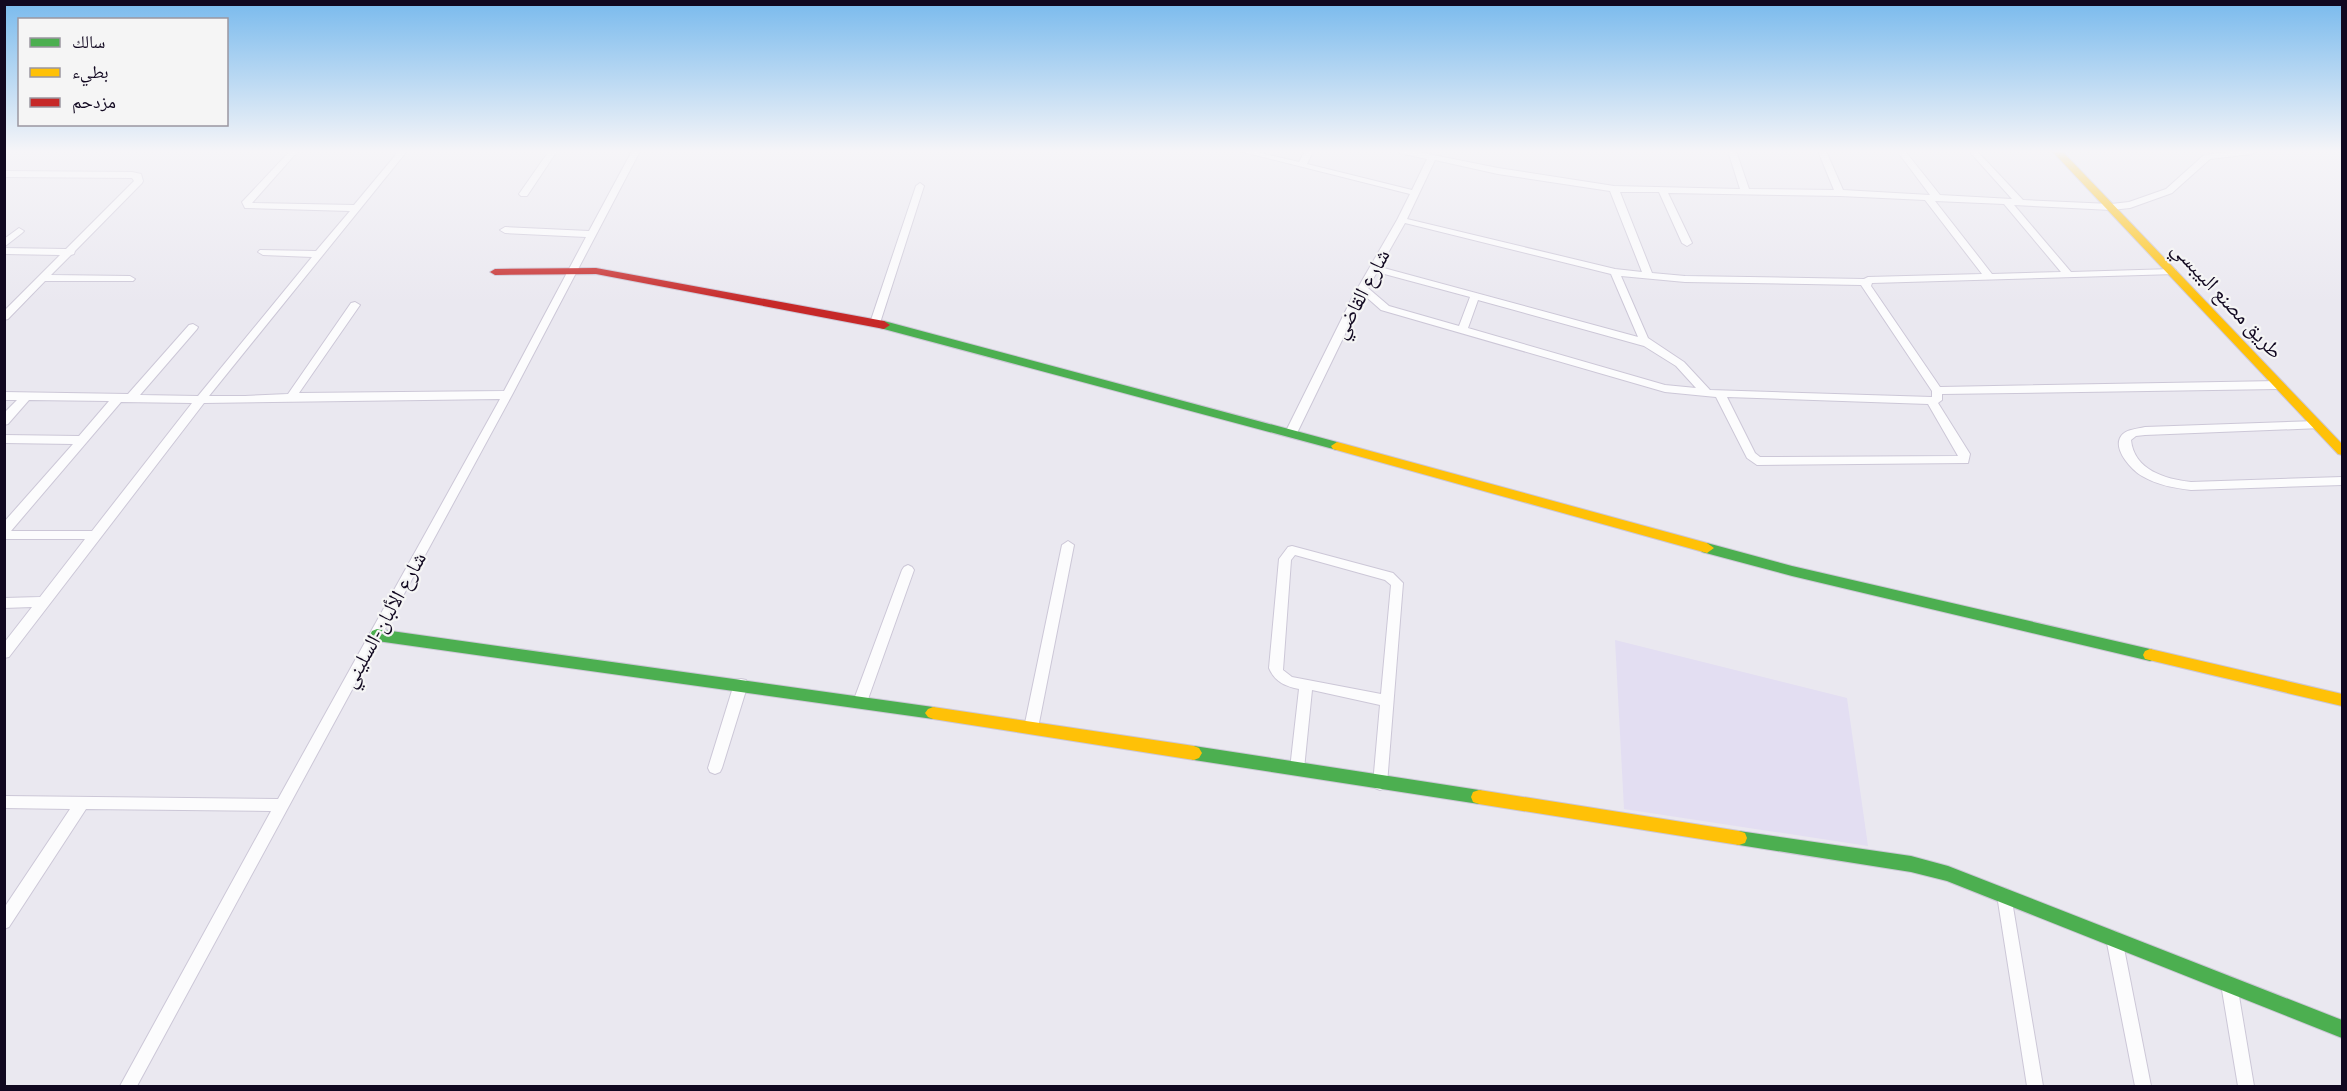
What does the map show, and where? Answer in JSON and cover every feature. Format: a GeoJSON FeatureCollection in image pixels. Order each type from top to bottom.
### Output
{"type":"FeatureCollection","features":[{"type":"Feature","properties":{"kind":"street"},"geometry":{"type":"LineString","coordinates":[[4,317],[120,202]]}},
{"type":"Feature","properties":{"kind":"street"},"geometry":{"type":"LineString","coordinates":[[247,202],[248,206],[357,208]]}},
{"type":"Feature","properties":{"kind":"street"},"geometry":{"type":"LineString","coordinates":[[4,654],[201,399],[362,202]]}},
{"type":"Feature","properties":{"kind":"street","name":"شارع الألبان-السليني"},"geometry":{"type":"LineString","coordinates":[[128,1086],[507,395],[608,202]]}},
{"type":"Feature","properties":{"kind":"street"},"geometry":{"type":"LineString","coordinates":[[875,323],[915,202]]}},
{"type":"Feature","properties":{"kind":"street","name":"شارع القاضي"},"geometry":{"type":"LineString","coordinates":[[1291,433],[1363,289],[1411,202]]}},
{"type":"Feature","properties":{"kind":"street"},"geometry":{"type":"LineString","coordinates":[[1620,202],[1648,274]]}},
{"type":"Feature","properties":{"kind":"street"},"geometry":{"type":"LineString","coordinates":[[1668,202],[1687,243]]}},
{"type":"Feature","properties":{"kind":"street"},"geometry":{"type":"LineString","coordinates":[[1936,202],[1989,277]]}},
{"type":"Feature","properties":{"kind":"street"},"geometry":{"type":"LineString","coordinates":[[2007,202],[2069,275]]}},
{"type":"Feature","properties":{"kind":"street"},"geometry":{"type":"LineString","coordinates":[[2020,202],[2111,207],[2139,202]]}},
{"type":"Feature","properties":{"kind":"street","name":"طريق مصنع البيبسي"},"geometry":{"type":"LineString","coordinates":[[2106,202],[2343,451]]}},
{"type":"Feature","properties":{"kind":"street"},"geometry":{"type":"LineString","coordinates":[[1402,220],[1615,272],[1685,279],[1866,282],[1874,279],[2173,272]]}},
{"type":"Feature","properties":{"kind":"street"},"geometry":{"type":"LineString","coordinates":[[505,230],[591,234]]}},
{"type":"Feature","properties":{"kind":"street"},"geometry":{"type":"LineString","coordinates":[[4,244],[19,231]]}},
{"type":"Feature","properties":{"kind":"street"},"geometry":{"type":"LineString","coordinates":[[4,251],[71,252]]}},
{"type":"Feature","properties":{"kind":"street"},"geometry":{"type":"LineString","coordinates":[[263,252],[320,254]]}},
{"type":"Feature","properties":{"kind":"street"},"geometry":{"type":"LineString","coordinates":[[1374,268],[1647,343],[1680,364],[1707,393]]}},
{"type":"Feature","properties":{"kind":"street"},"geometry":{"type":"LineString","coordinates":[[495,272],[596,271],[875,323],[1291,433],[1792,571],[2343,700]]}},
{"type":"Feature","properties":{"kind":"street"},"geometry":{"type":"LineString","coordinates":[[1615,272],[1647,343]]}},
{"type":"Feature","properties":{"kind":"street"},"geometry":{"type":"LineString","coordinates":[[44,278],[130,279]]}},
{"type":"Feature","properties":{"kind":"street"},"geometry":{"type":"LineString","coordinates":[[1363,289],[1385,308],[1665,388],[1707,393],[1931,402],[1936,400],[1937,391],[1866,282]]}},
{"type":"Feature","properties":{"kind":"street"},"geometry":{"type":"LineString","coordinates":[[1462,330],[1475,296]]}},
{"type":"Feature","properties":{"kind":"street"},"geometry":{"type":"LineString","coordinates":[[291,397],[354,305]]}},
{"type":"Feature","properties":{"kind":"street"},"geometry":{"type":"LineString","coordinates":[[4,533],[82,441],[193,327]]}},
{"type":"Feature","properties":{"kind":"street"},"geometry":{"type":"LineString","coordinates":[[1937,391],[2279,385]]}},
{"type":"Feature","properties":{"kind":"street"},"geometry":{"type":"LineString","coordinates":[[1719,393],[1751,455],[1757,461],[1964,460],[1964,454],[1931,402]]}},
{"type":"Feature","properties":{"kind":"street"},"geometry":{"type":"LineString","coordinates":[[4,396],[245,400],[291,397],[507,395]]}},
{"type":"Feature","properties":{"kind":"street"},"geometry":{"type":"LineString","coordinates":[[4,421],[26,396]]}},
{"type":"Feature","properties":{"kind":"street"},"geometry":{"type":"LineString","coordinates":[[2317,426],[2145,431],[2133,433],[2125,439],[2124,448],[2140,469],[2176,484],[2191,486],[2343,481]]}},
{"type":"Feature","properties":{"kind":"street"},"geometry":{"type":"LineString","coordinates":[[4,439],[82,441]]}},
{"type":"Feature","properties":{"kind":"street"},"geometry":{"type":"LineString","coordinates":[[4,533],[96,535]]}},
{"type":"Feature","properties":{"kind":"street"},"geometry":{"type":"LineString","coordinates":[[1031,728],[1068,545]]}},
{"type":"Feature","properties":{"kind":"street"},"geometry":{"type":"LineString","coordinates":[[1292,550],[1285,559],[1276,668],[1283,679],[1306,685],[1297,769]]}},
{"type":"Feature","properties":{"kind":"street"},"geometry":{"type":"LineString","coordinates":[[1292,550],[1280,676],[1387,701]]}},
{"type":"Feature","properties":{"kind":"street"},"geometry":{"type":"LineString","coordinates":[[1292,550],[1389,576],[1397,583],[1380,783]]}},
{"type":"Feature","properties":{"kind":"street"},"geometry":{"type":"LineString","coordinates":[[860,702],[908,570]]}},
{"type":"Feature","properties":{"kind":"street"},"geometry":{"type":"LineString","coordinates":[[4,603],[43,602]]}},
{"type":"Feature","properties":{"kind":"street"},"geometry":{"type":"LineString","coordinates":[[376,635],[741,684],[1911,864],[1948,874],[2004,895],[2343,1029]]}},
{"type":"Feature","properties":{"kind":"street"},"geometry":{"type":"LineString","coordinates":[[715,768],[741,684]]}},
{"type":"Feature","properties":{"kind":"street"},"geometry":{"type":"LineString","coordinates":[[4,802],[281,806]]}},
{"type":"Feature","properties":{"kind":"street"},"geometry":{"type":"LineString","coordinates":[[4,922],[82,803]]}},
{"type":"Feature","properties":{"kind":"street"},"geometry":{"type":"LineString","coordinates":[[2004,895],[2035,1086]]}},
{"type":"Feature","properties":{"kind":"street"},"geometry":{"type":"LineString","coordinates":[[2114,938],[2143,1086]]}},
{"type":"Feature","properties":{"kind":"street"},"geometry":{"type":"LineString","coordinates":[[2229,984],[2246,1086]]}},
{"type":"Feature","properties":{"kind":"shaded area"},"geometry":{"type":"Polygon","coordinates":[[[1615,640],[1847,698],[1868,846],[1624,809],[1615,640]]]}},
{"type":"Feature","properties":{"kind":"traffic: fast"},"geometry":{"type":"LineString","coordinates":[[884,325],[1337,446]]}},
{"type":"Feature","properties":{"kind":"traffic: fast"},"geometry":{"type":"LineString","coordinates":[[1707,548],[1792,571],[2150,655]]}},
{"type":"Feature","properties":{"kind":"traffic: fast"},"geometry":{"type":"LineString","coordinates":[[377,635],[933,713]]}},
{"type":"Feature","properties":{"kind":"traffic: fast"},"geometry":{"type":"LineString","coordinates":[[1194,753],[1479,797]]}},
{"type":"Feature","properties":{"kind":"traffic: fast"},"geometry":{"type":"LineString","coordinates":[[1739,838],[1911,864],[1948,874],[2342,1029]]}},
{"type":"Feature","properties":{"kind":"traffic: slow"},"geometry":{"type":"LineString","coordinates":[[2105,202],[2342,451]]}},
{"type":"Feature","properties":{"kind":"traffic: slow"},"geometry":{"type":"LineString","coordinates":[[1337,446],[1707,548]]}},
{"type":"Feature","properties":{"kind":"traffic: slow"},"geometry":{"type":"LineString","coordinates":[[2150,655],[2342,700]]}},
{"type":"Feature","properties":{"kind":"traffic: slow"},"geometry":{"type":"LineString","coordinates":[[933,713],[1194,753]]}},
{"type":"Feature","properties":{"kind":"traffic: slow"},"geometry":{"type":"LineString","coordinates":[[1479,797],[1739,838]]}},
{"type":"Feature","properties":{"kind":"traffic: jam"},"geometry":{"type":"LineString","coordinates":[[495,272],[596,271],[884,325]]}}]}
